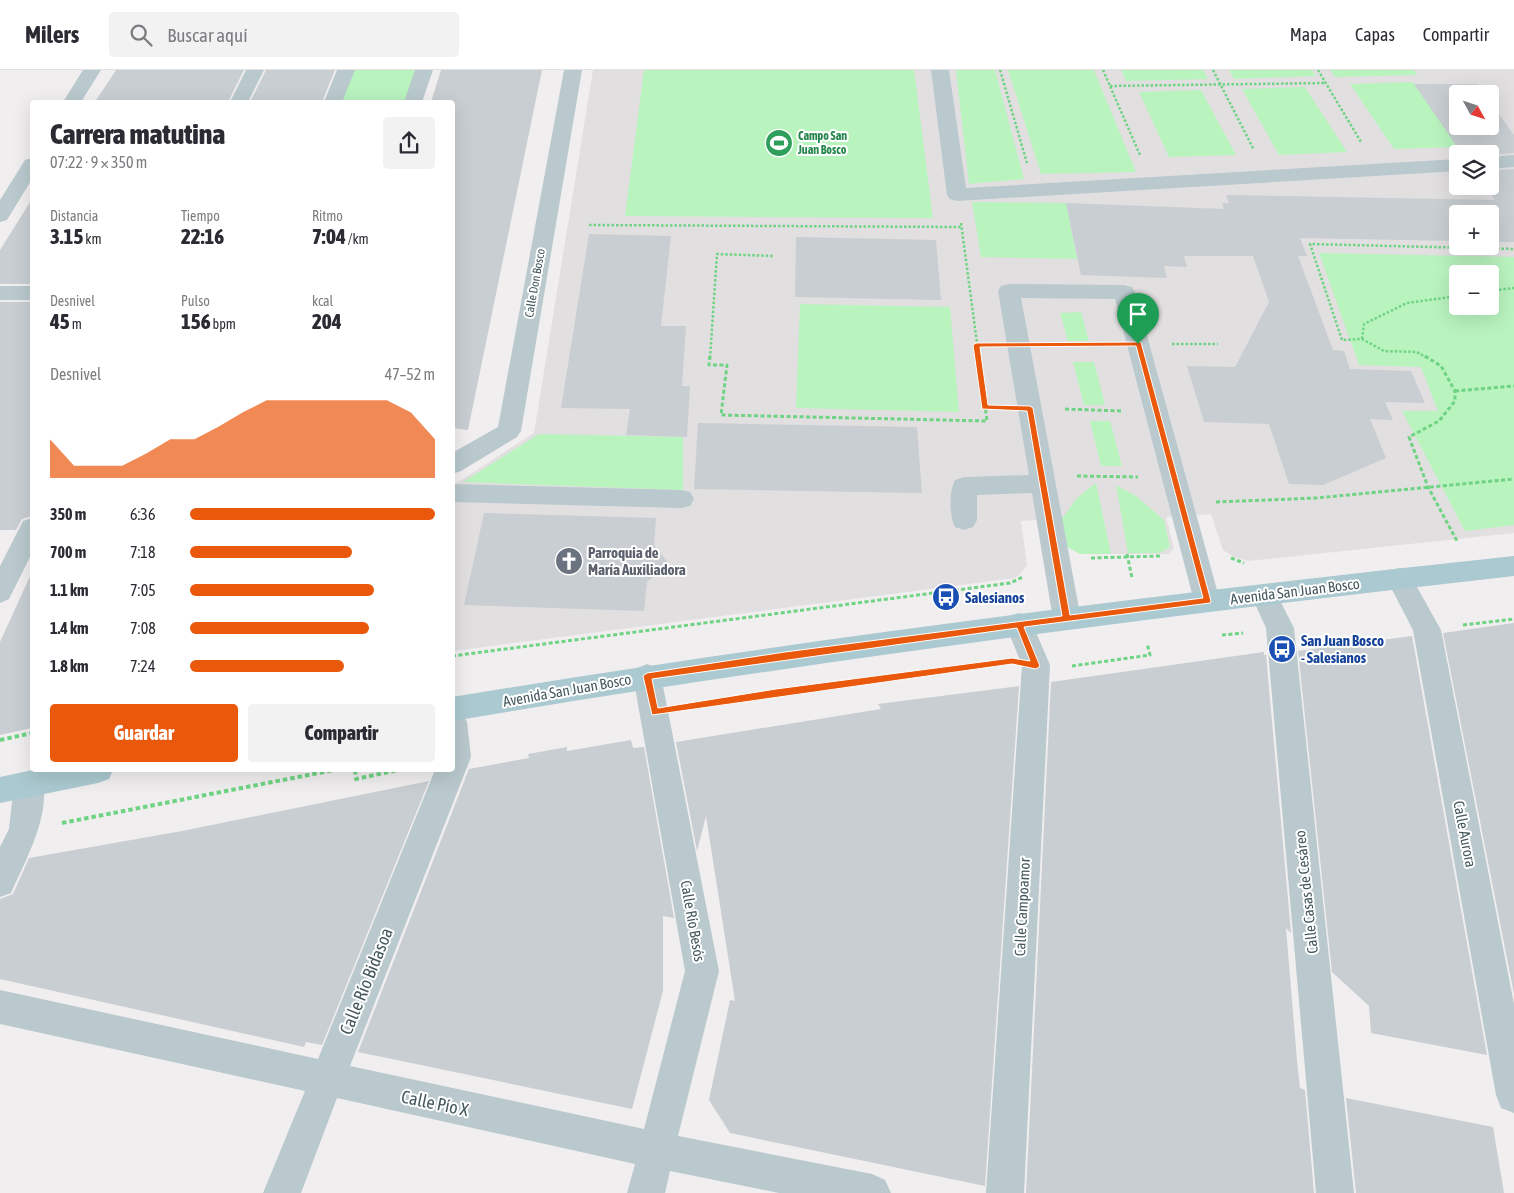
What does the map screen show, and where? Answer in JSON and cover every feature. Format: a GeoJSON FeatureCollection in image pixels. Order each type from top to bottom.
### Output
{"type":"FeatureCollection","features":[{"type":"Feature","properties":{"kind":"main road","name":"Avenida San Juan Bosco"},"geometry":{"type":"LineString","coordinates":[[455,708],[647,676],[1019,624],[1514,566]]}},
{"type":"Feature","properties":{"kind":"main road"},"geometry":{"type":"LineString","coordinates":[[0,790],[88,772]]}},
{"type":"Feature","properties":{"kind":"street"},"geometry":{"type":"LineString","coordinates":[[73,100],[92,70]]}},
{"type":"Feature","properties":{"kind":"street"},"geometry":{"type":"LineString","coordinates":[[240,100],[255,70]]}},
{"type":"Feature","properties":{"kind":"street"},"geometry":{"type":"LineString","coordinates":[[334,100],[346,70]]}},
{"type":"Feature","properties":{"kind":"street"},"geometry":{"type":"LineString","coordinates":[[414,100],[424,70]]}},
{"type":"Feature","properties":{"kind":"street","name":"Calle Don Bosco"},"geometry":{"type":"LineString","coordinates":[[455,463],[509,431],[573,70]]}},
{"type":"Feature","properties":{"kind":"street"},"geometry":{"type":"LineString","coordinates":[[940,70],[957,195],[1449,166]]}},
{"type":"Feature","properties":{"kind":"street"},"geometry":{"type":"LineString","coordinates":[[1499,162],[1514,161]]}},
{"type":"Feature","properties":{"kind":"street"},"geometry":{"type":"LineString","coordinates":[[0,182],[27,182]]}},
{"type":"Feature","properties":{"kind":"street"},"geometry":{"type":"LineString","coordinates":[[0,216],[27,182]]}},
{"type":"Feature","properties":{"kind":"street"},"geometry":{"type":"LineString","coordinates":[[1067,619],[1009,291],[1124,292],[1207,601]]}},
{"type":"Feature","properties":{"kind":"street"},"geometry":{"type":"LineString","coordinates":[[0,293],[30,293]]}},
{"type":"Feature","properties":{"kind":"street"},"geometry":{"type":"LineString","coordinates":[[964,520],[964,486],[1042,480]]}},
{"type":"Feature","properties":{"kind":"street"},"geometry":{"type":"LineString","coordinates":[[455,493],[681,499]]}},
{"type":"Feature","properties":{"kind":"street"},"geometry":{"type":"LineString","coordinates":[[0,592],[30,532]]}},
{"type":"Feature","properties":{"kind":"street","name":"Calle Aurora"},"geometry":{"type":"LineString","coordinates":[[1399,578],[1427,630],[1514,1096]]}},
{"type":"Feature","properties":{"kind":"street","name":"Calle Casas de Cesáreo"},"geometry":{"type":"LineString","coordinates":[[1264,595],[1280,628],[1335,1193]]}},
{"type":"Feature","properties":{"kind":"street","name":"Calle Campoamor"},"geometry":{"type":"LineString","coordinates":[[1006,1193],[1036,666],[1019,624]]}},
{"type":"Feature","properties":{"kind":"street","name":"Calle Río Besós"},"geometry":{"type":"LineString","coordinates":[[646,1193],[702,971],[647,676]]}},
{"type":"Feature","properties":{"kind":"street","name":"Calle Río Bidasoa"},"geometry":{"type":"LineString","coordinates":[[282,1193],[449,772]]}},
{"type":"Feature","properties":{"kind":"street"},"geometry":{"type":"LineString","coordinates":[[0,882],[24,829],[30,784]]}},
{"type":"Feature","properties":{"kind":"street","name":"Calle Pío X"},"geometry":{"type":"LineString","coordinates":[[0,1007],[327,1080],[656,1150],[872,1193]]}},
{"type":"Feature","properties":{"kind":"path"},"geometry":{"type":"LineString","coordinates":[[1000,70],[1028,166]]}},
{"type":"Feature","properties":{"kind":"path"},"geometry":{"type":"LineString","coordinates":[[1103,70],[1142,161]]}},
{"type":"Feature","properties":{"kind":"path"},"geometry":{"type":"LineString","coordinates":[[1213,70],[1255,151]]}},
{"type":"Feature","properties":{"kind":"path"},"geometry":{"type":"LineString","coordinates":[[1318,70],[1377,170]]}},
{"type":"Feature","properties":{"kind":"path"},"geometry":{"type":"LineString","coordinates":[[1110,86],[1326,83]]}},
{"type":"Feature","properties":{"kind":"path"},"geometry":{"type":"LineString","coordinates":[[773,256],[717,254],[709,365],[728,365],[721,415],[987,421],[957,195]]}},
{"type":"Feature","properties":{"kind":"path"},"geometry":{"type":"LineString","coordinates":[[589,224],[961,227]]}},
{"type":"Feature","properties":{"kind":"path"},"geometry":{"type":"LineString","coordinates":[[1449,545],[1459,544],[1428,487],[1409,437],[1439,421],[1455,402],[1455,391],[1442,366],[1417,352],[1384,352],[1362,339],[1342,340],[1310,244],[1514,249]]}},
{"type":"Feature","properties":{"kind":"path"},"geometry":{"type":"LineString","coordinates":[[1499,290],[1514,289]]}},
{"type":"Feature","properties":{"kind":"path"},"geometry":{"type":"LineString","coordinates":[[1362,339],[1364,324],[1406,303],[1449,297]]}},
{"type":"Feature","properties":{"kind":"path"},"geometry":{"type":"LineString","coordinates":[[976,345],[1218,344]]}},
{"type":"Feature","properties":{"kind":"path"},"geometry":{"type":"LineString","coordinates":[[1455,391],[1514,386]]}},
{"type":"Feature","properties":{"kind":"path"},"geometry":{"type":"LineString","coordinates":[[985,407],[1156,411]]}},
{"type":"Feature","properties":{"kind":"path"},"geometry":{"type":"LineString","coordinates":[[1042,480],[1174,477]]}},
{"type":"Feature","properties":{"kind":"path"},"geometry":{"type":"LineString","coordinates":[[1181,503],[1316,498],[1514,479]]}},
{"type":"Feature","properties":{"kind":"path"},"geometry":{"type":"LineString","coordinates":[[455,656],[1010,583],[1026,574],[1030,566],[1030,556],[1128,558],[1220,551],[1233,560],[1248,564]]}},
{"type":"Feature","properties":{"kind":"path"},"geometry":{"type":"LineString","coordinates":[[1427,630],[1514,619]]}},
{"type":"Feature","properties":{"kind":"path"},"geometry":{"type":"LineString","coordinates":[[1216,636],[1280,628]]}},
{"type":"Feature","properties":{"kind":"path"},"geometry":{"type":"LineString","coordinates":[[1147,644],[1157,643]]}},
{"type":"Feature","properties":{"kind":"path"},"geometry":{"type":"LineString","coordinates":[[1036,666],[1052,669],[1150,655]]}},
{"type":"Feature","properties":{"kind":"path"},"geometry":{"type":"LineString","coordinates":[[0,740],[30,733]]}},
{"type":"Feature","properties":{"kind":"path"},"geometry":{"type":"LineString","coordinates":[[24,829],[323,772]]}},
{"type":"Feature","properties":{"kind":"path"},"geometry":{"type":"LineString","coordinates":[[355,772],[356,779],[389,772]]}},
{"type":"Feature","properties":{"kind":"shaded area"},"geometry":{"type":"Polygon","coordinates":[[[593,70],[1514,70],[1514,533],[1248,561],[1234,557],[1223,550],[1211,514],[1166,517],[1174,548],[1169,554],[1080,554],[1049,519],[1021,521],[1027,565],[1015,578],[455,651],[455,484],[534,433],[593,70]]]}},
{"type":"Feature","properties":{"kind":"green space"},"geometry":{"type":"Polygon","coordinates":[[[346,70],[424,70],[414,100],[334,100],[346,70]]]}},
{"type":"Feature","properties":{"kind":"green space","name":"Campo San Juan Bosco"},"geometry":{"type":"Polygon","coordinates":[[[644,70],[914,70],[933,218],[625,216],[644,70]]]}},
{"type":"Feature","properties":{"kind":"green space"},"geometry":{"type":"Polygon","coordinates":[[[956,70],[995,70],[1024,179],[969,184],[956,70]]]}},
{"type":"Feature","properties":{"kind":"green space"},"geometry":{"type":"Polygon","coordinates":[[[1008,70],[1094,70],[1136,172],[1041,174],[1008,70]]]}},
{"type":"Feature","properties":{"kind":"green space"},"geometry":{"type":"Polygon","coordinates":[[[1121,70],[1203,70],[1208,79],[1126,81],[1121,70]]]}},
{"type":"Feature","properties":{"kind":"green space"},"geometry":{"type":"Polygon","coordinates":[[[1229,70],[1312,70],[1316,76],[1234,79],[1229,70]]]}},
{"type":"Feature","properties":{"kind":"green space"},"geometry":{"type":"Polygon","coordinates":[[[1330,70],[1414,70],[1417,75],[1335,77],[1330,70]]]}},
{"type":"Feature","properties":{"kind":"green space"},"geometry":{"type":"Polygon","coordinates":[[[1413,82],[1449,131],[1449,135],[1452,135],[1460,145],[1449,145],[1449,147],[1394,149],[1350,84],[1413,82]]]}},
{"type":"Feature","properties":{"kind":"green space"},"geometry":{"type":"Polygon","coordinates":[[[1305,87],[1347,152],[1279,155],[1242,89],[1305,87]]]}},
{"type":"Feature","properties":{"kind":"green space"},"geometry":{"type":"Polygon","coordinates":[[[1201,90],[1236,155],[1169,157],[1139,92],[1201,90]]]}},
{"type":"Feature","properties":{"kind":"green space"},"geometry":{"type":"Polygon","coordinates":[[[972,202],[1066,203],[1077,259],[981,257],[972,202]]]}},
{"type":"Feature","properties":{"kind":"green space"},"geometry":{"type":"Polygon","coordinates":[[[1319,253],[1514,257],[1514,525],[1465,531],[1402,411],[1438,411],[1421,367],[1359,365],[1319,253]]]}},
{"type":"Feature","properties":{"kind":"green space"},"geometry":{"type":"Polygon","coordinates":[[[800,304],[950,307],[959,412],[796,408],[800,304]]]}},
{"type":"Feature","properties":{"kind":"green space"},"geometry":{"type":"Polygon","coordinates":[[[1081,312],[1089,341],[1068,341],[1060,313],[1081,312]]]}},
{"type":"Feature","properties":{"kind":"green space"},"geometry":{"type":"Polygon","coordinates":[[[1073,362],[1094,362],[1105,405],[1084,405],[1073,362]]]}},
{"type":"Feature","properties":{"kind":"green space"},"geometry":{"type":"Polygon","coordinates":[[[1090,421],[1110,421],[1122,466],[1101,466],[1090,421]]]}},
{"type":"Feature","properties":{"kind":"green space"},"geometry":{"type":"Polygon","coordinates":[[[539,434],[683,437],[683,490],[463,482],[539,434]]]}},
{"type":"Feature","properties":{"kind":"green space"},"geometry":{"type":"Polygon","coordinates":[[[1096,483],[1111,554],[1080,554],[1067,547],[1061,520],[1077,498],[1096,483]]]}},
{"type":"Feature","properties":{"kind":"green space"},"geometry":{"type":"Polygon","coordinates":[[[1116,485],[1136,496],[1164,520],[1170,547],[1160,553],[1128,553],[1116,485]]]}},
{"type":"Feature","properties":{"kind":"building"},"geometry":{"type":"Polygon","coordinates":[[[116,70],[244,70],[229,100],[96,100],[116,70]]]}},
{"type":"Feature","properties":{"kind":"building"},"geometry":{"type":"Polygon","coordinates":[[[266,70],[335,70],[323,100],[251,100],[266,70]]]}},
{"type":"Feature","properties":{"kind":"building"},"geometry":{"type":"Polygon","coordinates":[[[441,70],[542,70],[468,430],[455,428],[455,100],[432,100],[441,70]]]}},
{"type":"Feature","properties":{"kind":"building"},"geometry":{"type":"Polygon","coordinates":[[[1414,84],[1478,85],[1449,85],[1449,135],[1499,135],[1499,114],[1514,135],[1514,153],[1499,154],[1499,145],[1456,145],[1414,84]]]}},
{"type":"Feature","properties":{"kind":"building"},"geometry":{"type":"Polygon","coordinates":[[[1514,169],[1514,242],[1499,242],[1499,205],[1449,205],[1449,241],[1300,238],[1307,256],[1298,256],[1333,350],[1344,351],[1350,369],[1411,371],[1425,403],[1385,402],[1393,420],[1370,419],[1386,458],[1323,485],[1289,484],[1269,424],[1204,422],[1187,366],[1235,367],[1269,302],[1253,256],[1184,256],[1187,267],[1164,266],[1167,278],[1081,275],[1066,203],[1224,209],[1222,203],[1229,203],[1226,195],[1495,200],[1491,195],[1499,195],[1499,170],[1514,169]]]}},
{"type":"Feature","properties":{"kind":"building"},"geometry":{"type":"Polygon","coordinates":[[[30,202],[30,284],[0,284],[0,250],[30,202]]]}},
{"type":"Feature","properties":{"kind":"building"},"geometry":{"type":"Polygon","coordinates":[[[589,234],[671,236],[661,326],[686,326],[682,386],[690,386],[687,437],[626,435],[630,409],[561,408],[589,234]]]}},
{"type":"Feature","properties":{"kind":"building"},"geometry":{"type":"Polygon","coordinates":[[[796,237],[936,240],[941,300],[795,297],[796,237]]]}},
{"type":"Feature","properties":{"kind":"building"},"geometry":{"type":"Polygon","coordinates":[[[0,302],[30,302],[30,517],[22,519],[16,530],[0,530],[0,302]]]}},
{"type":"Feature","properties":{"kind":"building"},"geometry":{"type":"Polygon","coordinates":[[[698,423],[917,427],[922,493],[694,489],[698,423]]]}},
{"type":"Feature","properties":{"kind":"building","name":"Parroquia de María Auxiliadora"},"geometry":{"type":"Polygon","coordinates":[[[484,513],[656,518],[654,545],[669,564],[647,582],[644,611],[464,605],[484,513]]]}},
{"type":"Feature","properties":{"kind":"building"},"geometry":{"type":"Polygon","coordinates":[[[30,576],[30,728],[0,735],[0,642],[30,576]]]}},
{"type":"Feature","properties":{"kind":"building"},"geometry":{"type":"Polygon","coordinates":[[[1514,623],[1514,994],[1443,633],[1514,623]]]}},
{"type":"Feature","properties":{"kind":"building"},"geometry":{"type":"Polygon","coordinates":[[[1412,636],[1487,1055],[1371,1033],[1369,1006],[1332,972],[1298,651],[1412,636]]]}},
{"type":"Feature","properties":{"kind":"building"},"geometry":{"type":"Polygon","coordinates":[[[1264,652],[1264,655],[1266,655],[1291,933],[1286,928],[1297,1061],[1300,1088],[1305,1090],[1314,1193],[1026,1193],[1051,682],[1264,652]]]}},
{"type":"Feature","properties":{"kind":"building"},"geometry":{"type":"Polygon","coordinates":[[[1019,686],[985,1186],[730,1133],[709,1100],[730,1000],[735,1001],[706,816],[697,851],[676,742],[881,709],[878,704],[1019,686]]]}},
{"type":"Feature","properties":{"kind":"building"},"geometry":{"type":"Polygon","coordinates":[[[631,740],[633,748],[644,747],[674,918],[663,916],[663,991],[632,1109],[358,1052],[469,769],[529,758],[528,754],[567,747],[567,751],[631,740]]]}},
{"type":"Feature","properties":{"kind":"building"},"geometry":{"type":"Polygon","coordinates":[[[429,781],[322,1045],[306,1042],[304,1047],[0,979],[0,899],[13,894],[29,858],[182,831],[429,781]]]}},
{"type":"Feature","properties":{"kind":"building"},"geometry":{"type":"Polygon","coordinates":[[[1346,1098],[1493,1127],[1504,1193],[1356,1193],[1346,1098]]]}},
{"type":"Feature","properties":{"kind":"place","name":"Campo San Juan Bosco"},"geometry":{"type":"Point","coordinates":[779,143]}},
{"type":"Feature","properties":{"kind":"place","name":"Parroquia de María Auxiliadora"},"geometry":{"type":"Point","coordinates":[569,561]}},
{"type":"Feature","properties":{"kind":"place","name":"Salesianos"},"geometry":{"type":"Point","coordinates":[946,597]}},
{"type":"Feature","properties":{"kind":"place","name":"San Juan Bosco - Salesianos"},"geometry":{"type":"Point","coordinates":[1282,649]}},
{"type":"Feature","properties":{"kind":"route"},"geometry":{"type":"LineString","coordinates":[[1138,344],[976,345],[985,407],[1030,408],[1067,619],[1019,624],[647,676],[655,712],[871,679],[1012,661],[1036,666],[1019,624],[1067,619],[1207,601],[1138,344]]}}]}
